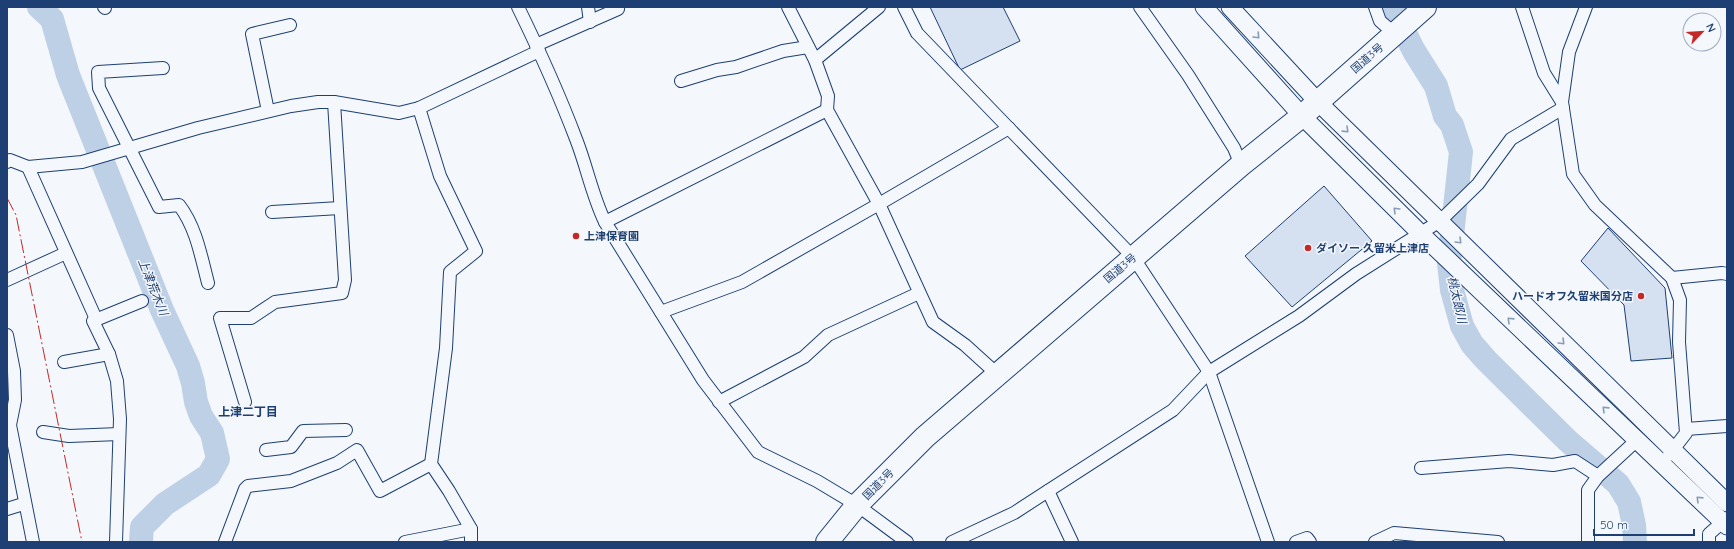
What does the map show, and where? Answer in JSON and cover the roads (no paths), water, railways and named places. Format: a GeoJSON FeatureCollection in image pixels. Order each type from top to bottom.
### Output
{"type":"FeatureCollection","features":[{"type":"Feature","properties":{"kind":"highway","name":"国道3号"},"geometry":{"type":"LineString","coordinates":[[827,542],[857,505],[925,437],[1133,257],[1395,34],[1420,10]]}},
{"type":"Feature","properties":{"kind":"street"},"geometry":{"type":"LineString","coordinates":[[518,7],[538,48],[576,140],[595,202],[605,222],[703,380],[758,452],[816,481],[857,505],[907,542]]}},
{"type":"Feature","properties":{"kind":"street"},"geometry":{"type":"LineString","coordinates":[[588,7],[590,22]]}},
{"type":"Feature","properties":{"kind":"street"},"geometry":{"type":"LineString","coordinates":[[788,7],[815,60],[828,96],[826,110],[880,204],[933,322],[965,345],[997,374]]}},
{"type":"Feature","properties":{"kind":"street"},"geometry":{"type":"LineString","coordinates":[[815,60],[879,7]]}},
{"type":"Feature","properties":{"kind":"street"},"geometry":{"type":"LineString","coordinates":[[904,7],[917,33],[1133,257],[1209,372],[1268,542]]}},
{"type":"Feature","properties":{"kind":"street"},"geometry":{"type":"LineString","coordinates":[[1140,7],[1188,74],[1234,148],[1241,165]]}},
{"type":"Feature","properties":{"kind":"street"},"geometry":{"type":"LineString","coordinates":[[1204,7],[1309,108],[1440,221],[1667,457],[1726,522],[1709,534],[1709,542]]}},
{"type":"Feature","properties":{"kind":"street"},"geometry":{"type":"LineString","coordinates":[[1230,7],[1309,108],[1420,233],[1636,440],[1667,457],[1727,503]]}},
{"type":"Feature","properties":{"kind":"street"},"geometry":{"type":"LineString","coordinates":[[1376,7],[1380,21],[1395,34]]}},
{"type":"Feature","properties":{"kind":"street"},"geometry":{"type":"LineString","coordinates":[[1522,7],[1544,73],[1562,105]]}},
{"type":"Feature","properties":{"kind":"street"},"geometry":{"type":"LineString","coordinates":[[1586,7],[1569,52],[1562,105],[1573,174],[1595,205],[1672,278],[1680,300],[1679,342],[1686,433],[1667,457]]}},
{"type":"Feature","properties":{"kind":"street"},"geometry":{"type":"LineString","coordinates":[[7,162],[10,160],[28,167],[82,162],[198,128],[268,111],[318,102],[334,102],[399,113],[419,108],[618,9]]}},
{"type":"Feature","properties":{"kind":"street"},"geometry":{"type":"LineString","coordinates":[[268,111],[252,34],[290,25]]}},
{"type":"Feature","properties":{"kind":"street"},"geometry":{"type":"LineString","coordinates":[[682,81],[717,70],[736,67],[783,51],[808,48]]}},
{"type":"Feature","properties":{"kind":"street"},"geometry":{"type":"LineString","coordinates":[[163,68],[98,72],[99,88],[159,207],[179,205],[186,215],[194,231],[208,283]]}},
{"type":"Feature","properties":{"kind":"street"},"geometry":{"type":"LineString","coordinates":[[245,402],[220,318],[251,318],[275,302],[342,293],[344,280],[334,102]]}},
{"type":"Feature","properties":{"kind":"street"},"geometry":{"type":"LineString","coordinates":[[952,542],[1014,513],[1173,410],[1209,372],[1299,316],[1356,274],[1440,221],[1478,184],[1510,139],[1562,105]]}},
{"type":"Feature","properties":{"kind":"street"},"geometry":{"type":"LineString","coordinates":[[419,108],[440,176],[476,251],[450,272],[446,348],[431,464],[471,529],[471,542]]}},
{"type":"Feature","properties":{"kind":"street"},"geometry":{"type":"LineString","coordinates":[[605,222],[826,110]]}},
{"type":"Feature","properties":{"kind":"street"},"geometry":{"type":"LineString","coordinates":[[661,312],[742,282],[880,204],[1009,128]]}},
{"type":"Feature","properties":{"kind":"street"},"geometry":{"type":"LineString","coordinates":[[28,167],[96,319]]}},
{"type":"Feature","properties":{"kind":"street"},"geometry":{"type":"LineString","coordinates":[[272,212],[340,208]]}},
{"type":"Feature","properties":{"kind":"street"},"geometry":{"type":"LineString","coordinates":[[7,280],[66,253]]}},
{"type":"Feature","properties":{"kind":"street"},"geometry":{"type":"LineString","coordinates":[[1672,278],[1722,273],[1727,274]]}},
{"type":"Feature","properties":{"kind":"street"},"geometry":{"type":"LineString","coordinates":[[719,402],[804,357],[828,334],[919,293]]}},
{"type":"Feature","properties":{"kind":"street"},"geometry":{"type":"LineString","coordinates":[[116,542],[119,496],[120,419],[117,381],[109,354],[93,321],[142,301]]}},
{"type":"Feature","properties":{"kind":"street"},"geometry":{"type":"LineString","coordinates":[[7,335],[14,371],[15,400],[10,425],[33,542]]}},
{"type":"Feature","properties":{"kind":"street"},"geometry":{"type":"LineString","coordinates":[[64,362],[109,354]]}},
{"type":"Feature","properties":{"kind":"street"},"geometry":{"type":"LineString","coordinates":[[1686,429],[1727,426]]}},
{"type":"Feature","properties":{"kind":"street"},"geometry":{"type":"LineString","coordinates":[[266,450],[291,447],[303,431],[346,430]]}},
{"type":"Feature","properties":{"kind":"street"},"geometry":{"type":"LineString","coordinates":[[43,432],[69,436],[119,434]]}},
{"type":"Feature","properties":{"kind":"street"},"geometry":{"type":"LineString","coordinates":[[1588,542],[1588,490],[1598,476],[1636,440]]}},
{"type":"Feature","properties":{"kind":"street"},"geometry":{"type":"LineString","coordinates":[[224,542],[245,489],[248,486],[291,481],[337,463],[357,450],[380,491],[431,464]]}},
{"type":"Feature","properties":{"kind":"street"},"geometry":{"type":"LineString","coordinates":[[1421,468],[1509,460],[1553,465],[1575,462],[1598,476]]}},
{"type":"Feature","properties":{"kind":"street"},"geometry":{"type":"LineString","coordinates":[[1048,491],[1072,542]]}},
{"type":"Feature","properties":{"kind":"street"},"geometry":{"type":"LineString","coordinates":[[7,509],[20,505]]}},
{"type":"Feature","properties":{"kind":"street"},"geometry":{"type":"LineString","coordinates":[[406,542],[471,529]]}},
{"type":"Feature","properties":{"kind":"street"},"geometry":{"type":"LineString","coordinates":[[1375,542],[1394,533],[1498,542]]}},
{"type":"Feature","properties":{"kind":"street"},"geometry":{"type":"LineString","coordinates":[[1296,542],[1307,538],[1310,542]]}},
{"type":"Feature","properties":{"kind":"waterway","name":"上津荒木川"},"geometry":{"type":"LineString","coordinates":[[39,7],[52,19],[68,75],[162,310],[188,366],[196,402],[201,416],[212,433],[218,459],[209,475],[165,504],[142,527],[141,542]]}},
{"type":"Feature","properties":{"kind":"waterway","name":"桃太郎川"},"geometry":{"type":"LineString","coordinates":[[1392,7],[1414,51],[1436,86],[1445,116],[1452,125],[1461,152],[1449,263],[1452,290],[1462,326],[1472,344],[1486,360],[1568,441],[1618,484],[1629,502],[1634,525],[1635,542]]}},
{"type":"Feature","properties":{"kind":"place","name":"上津保育園"},"geometry":{"type":"Point","coordinates":[576,236]}},
{"type":"Feature","properties":{"kind":"place","name":"ダイソー 久留米上津店"},"geometry":{"type":"Point","coordinates":[1308,248]}},
{"type":"Feature","properties":{"kind":"place","name":"ハードオフ久留米国分店"},"geometry":{"type":"Point","coordinates":[1641,296]}},
{"type":"Feature","properties":{"kind":"district","name":"上津二丁目"},"geometry":{"type":"Point","coordinates":[248,412]}}]}
